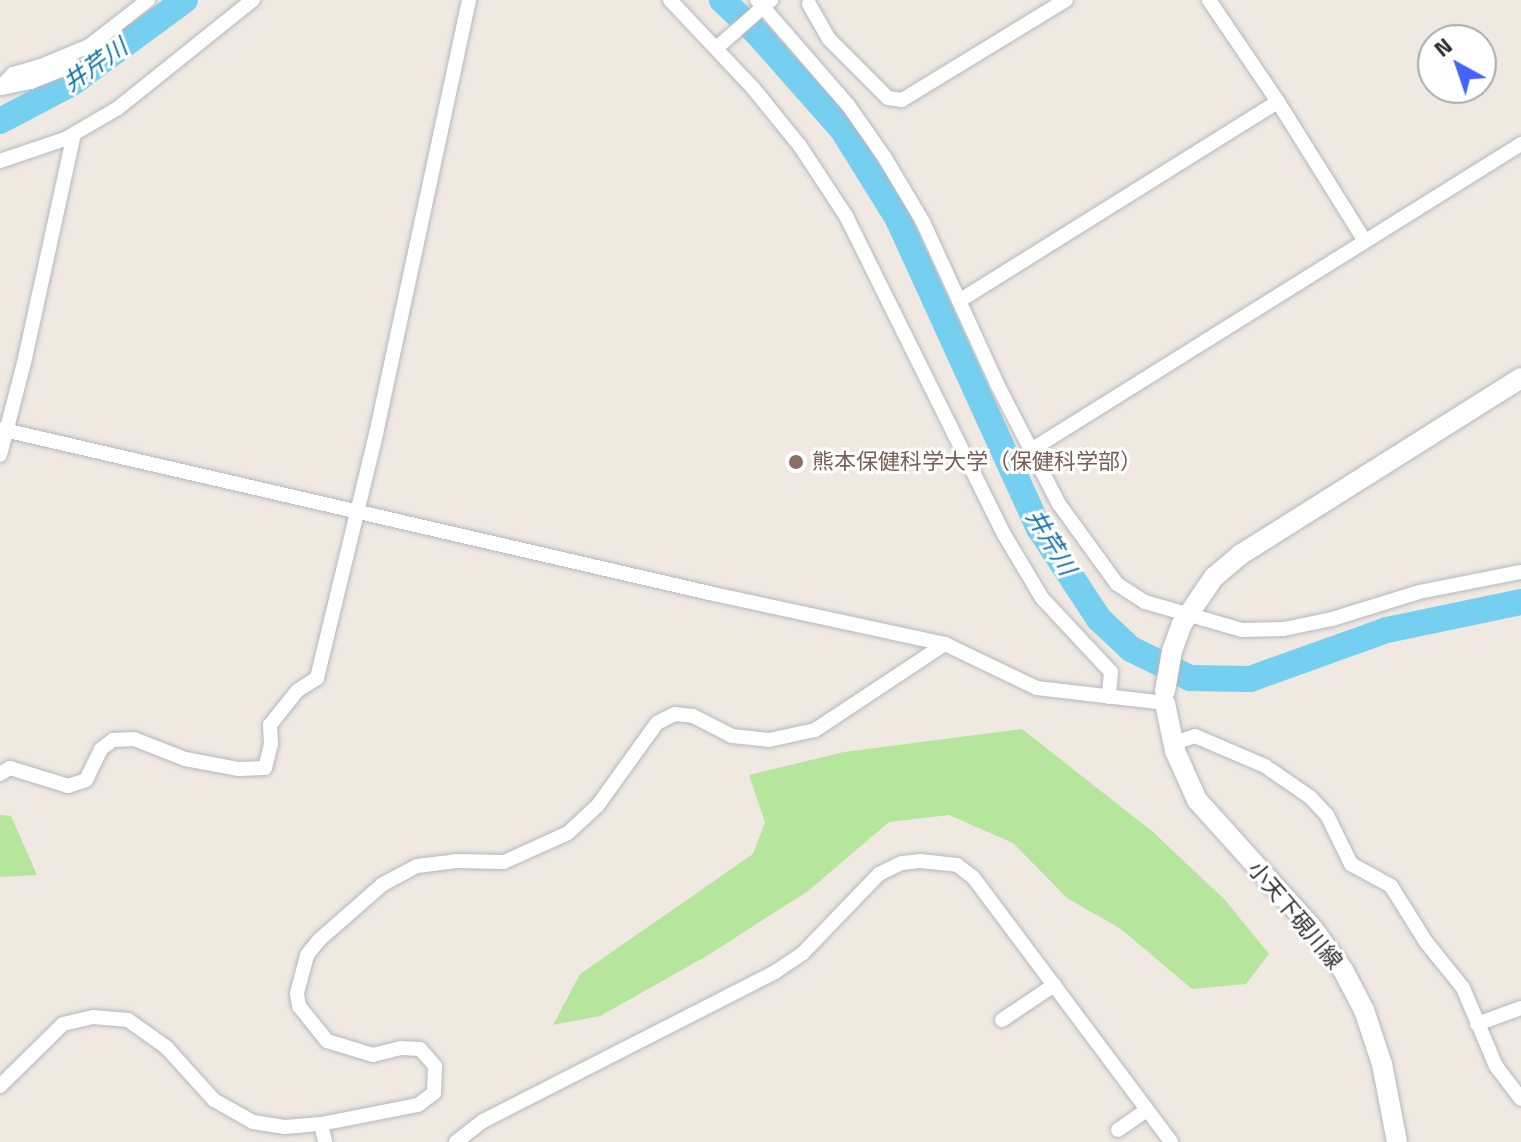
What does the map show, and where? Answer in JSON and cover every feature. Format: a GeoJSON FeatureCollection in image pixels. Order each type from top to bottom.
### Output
{"type":"FeatureCollection","features":[{"type":"Feature","properties":{"kind":"main road","name":"小天下硯川線"},"geometry":{"type":"LineString","coordinates":[[1397,1142],[1382,1064],[1364,1010],[1343,970],[1313,929],[1197,800],[1174,743],[1166,691],[1172,651],[1184,619],[1214,577],[1240,555],[1521,378]]}},
{"type":"Feature","properties":{"kind":"street"},"geometry":{"type":"LineString","coordinates":[[1,88],[13,74],[89,46],[148,0]]}},
{"type":"Feature","properties":{"kind":"street"},"geometry":{"type":"LineString","coordinates":[[0,161],[74,134],[118,108],[253,0]]}},
{"type":"Feature","properties":{"kind":"street"},"geometry":{"type":"LineString","coordinates":[[0,774],[10,768],[68,786],[86,780],[101,749],[113,740],[134,739],[185,759],[239,769],[265,768],[271,744],[270,725],[297,691],[317,678],[376,434],[469,0]]}},
{"type":"Feature","properties":{"kind":"street"},"geometry":{"type":"LineString","coordinates":[[670,0],[753,88],[800,146],[846,216],[1005,536],[1042,598],[1111,672],[1109,697]]}},
{"type":"Feature","properties":{"kind":"street"},"geometry":{"type":"LineString","coordinates":[[1209,0],[1278,102],[1365,241]]}},
{"type":"Feature","properties":{"kind":"street"},"geometry":{"type":"LineString","coordinates":[[812,1],[829,39],[888,98],[902,100],[1056,3]]}},
{"type":"Feature","properties":{"kind":"street"},"geometry":{"type":"LineString","coordinates":[[723,42],[762,4],[848,105],[885,158],[923,222],[1059,504],[1117,584],[1145,602],[1184,619],[1242,630],[1284,629],[1332,619],[1419,592],[1521,572]]}},
{"type":"Feature","properties":{"kind":"street"},"geometry":{"type":"LineString","coordinates":[[1,88],[31,82],[73,65]]}},
{"type":"Feature","properties":{"kind":"street"},"geometry":{"type":"LineString","coordinates":[[959,301],[1278,102]]}},
{"type":"Feature","properties":{"kind":"street"},"geometry":{"type":"LineString","coordinates":[[0,455],[2,430],[24,363],[74,134]]}},
{"type":"Feature","properties":{"kind":"street"},"geometry":{"type":"LineString","coordinates":[[1031,450],[1521,144]]}},
{"type":"Feature","properties":{"kind":"street"},"geometry":{"type":"LineString","coordinates":[[2,430],[945,644],[1037,688],[1109,697],[1166,691]]}},
{"type":"Feature","properties":{"kind":"street"},"geometry":{"type":"LineString","coordinates":[[0,1086],[63,1024],[93,1017],[128,1020],[166,1047],[214,1100],[253,1122],[285,1127],[321,1124],[418,1105],[434,1093],[435,1066],[420,1049],[401,1048],[373,1055],[327,1041],[299,1006],[297,993],[307,955],[319,940],[383,884],[417,866],[455,861],[504,862],[568,833],[598,805],[657,723],[675,714],[693,716],[732,736],[769,740],[815,730],[945,644]]}},
{"type":"Feature","properties":{"kind":"street"},"geometry":{"type":"LineString","coordinates":[[1174,743],[1195,736],[1265,766],[1310,797],[1327,815],[1351,864],[1391,886],[1426,942],[1463,988],[1496,1066],[1521,1099]]}},
{"type":"Feature","properties":{"kind":"street"},"geometry":{"type":"LineString","coordinates":[[456,1142],[483,1121],[775,972],[803,953],[879,874],[902,863],[937,861],[957,865],[973,877],[1171,1142]]}},
{"type":"Feature","properties":{"kind":"street"},"geometry":{"type":"LineString","coordinates":[[1002,1020],[1054,985]]}},
{"type":"Feature","properties":{"kind":"street"},"geometry":{"type":"LineString","coordinates":[[1477,1024],[1521,1008]]}},
{"type":"Feature","properties":{"kind":"street"},"geometry":{"type":"LineString","coordinates":[[1118,1130],[1147,1110]]}},
{"type":"Feature","properties":{"kind":"street"},"geometry":{"type":"LineString","coordinates":[[321,1124],[325,1142]]}},
{"type":"Feature","properties":{"kind":"green space"},"geometry":{"type":"Polygon","coordinates":[[[1022,729],[1153,832],[1225,900],[1269,954],[1246,984],[1192,989],[1121,929],[1067,898],[1013,843],[949,815],[889,822],[808,891],[705,957],[600,1016],[553,1025],[580,974],[753,854],[765,822],[749,775],[844,752],[1022,729]]]}},
{"type":"Feature","properties":{"kind":"green space"},"geometry":{"type":"Polygon","coordinates":[[[0,815],[11,816],[37,875],[0,877],[0,815]]]}},
{"type":"Feature","properties":{"kind":"waterway","name":"井芹川"},"geometry":{"type":"LineString","coordinates":[[0,121],[72,83],[185,0]]}},
{"type":"Feature","properties":{"kind":"waterway","name":"井芹川"},"geometry":{"type":"LineString","coordinates":[[722,0],[757,33],[842,129],[898,219],[1039,528],[1099,619],[1131,649],[1190,678],[1250,679],[1387,630],[1521,602]]}},
{"type":"Feature","properties":{"kind":"place","name":"熊本保健科学大学（保健科学部）"},"geometry":{"type":"Point","coordinates":[796,462]}}]}
